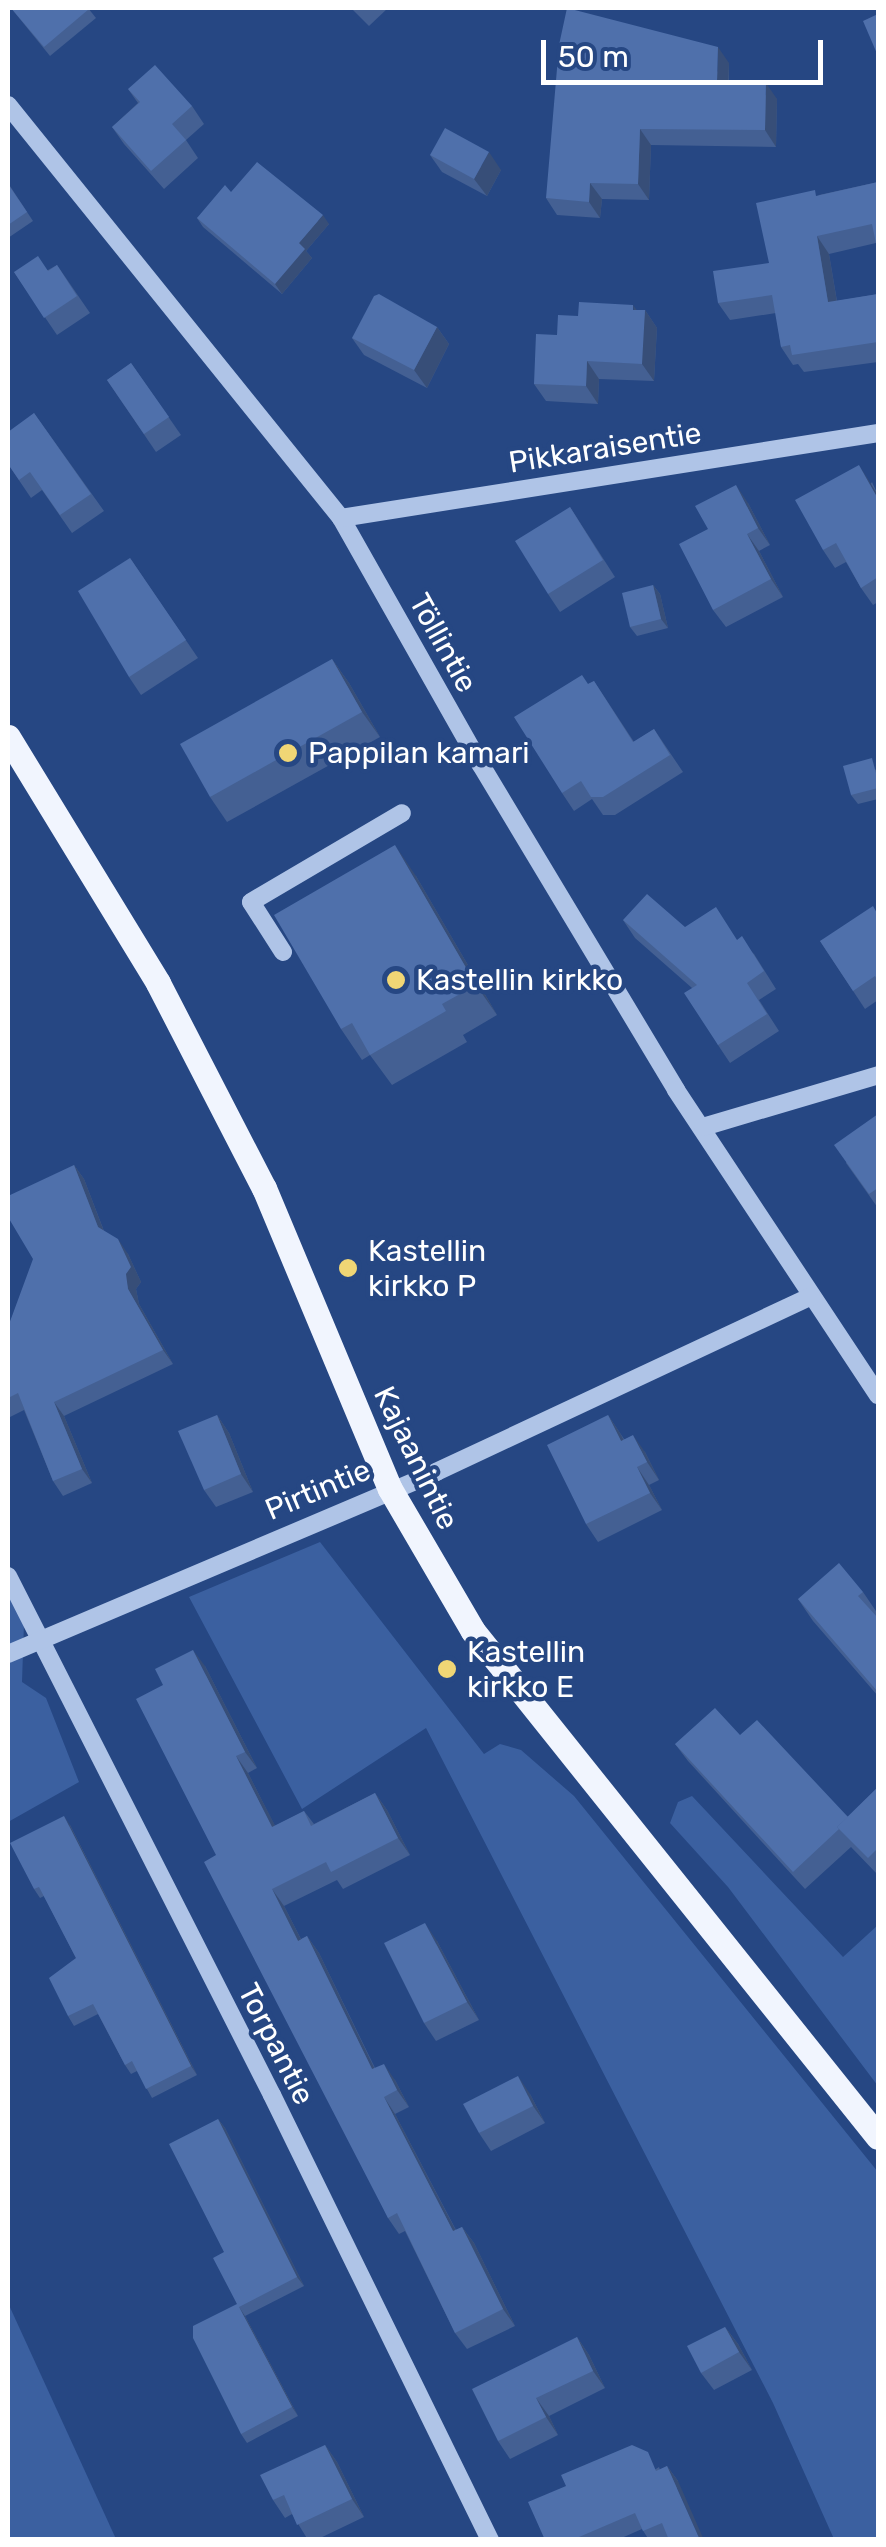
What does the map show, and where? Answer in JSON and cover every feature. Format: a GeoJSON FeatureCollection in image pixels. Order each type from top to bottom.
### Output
{"type":"FeatureCollection","features":[{"type":"Feature","properties":{"kind":"main road","name":"Kajaanintie"},"geometry":{"type":"LineString","coordinates":[[8,737],[158,983],[255,1171],[390,1489],[473,1631],[522,1697],[830,2071],[878,2136]]}},
{"type":"Feature","properties":{"kind":"street","name":"Töllintie"},"geometry":{"type":"LineString","coordinates":[[8,105],[341,518],[481,765],[676,1090],[878,1395]]}},
{"type":"Feature","properties":{"kind":"street","name":"Pikkaraisentie"},"geometry":{"type":"LineString","coordinates":[[341,518],[878,433]]}},
{"type":"Feature","properties":{"kind":"street"},"geometry":{"type":"LineString","coordinates":[[283,952],[251,902],[402,814]]}},
{"type":"Feature","properties":{"kind":"street"},"geometry":{"type":"LineString","coordinates":[[703,1127],[878,1075]]}},
{"type":"Feature","properties":{"kind":"street","name":"Pirtintie"},"geometry":{"type":"LineString","coordinates":[[8,1654],[390,1489],[811,1296]]}},
{"type":"Feature","properties":{"kind":"street","name":"Torpantie"},"geometry":{"type":"LineString","coordinates":[[8,1576],[272,2095],[490,2540]]}},
{"type":"Feature","properties":{"kind":"shaded area"},"geometry":{"type":"Polygon","coordinates":[[[320,1542],[484,1754],[500,1744],[521,1750],[574,1796],[878,2172],[878,2539],[834,2539],[773,2403],[426,1728],[302,1809],[189,1597],[320,1542]]]}},
{"type":"Feature","properties":{"kind":"shaded area"},"geometry":{"type":"Polygon","coordinates":[[[8,1593],[24,1623],[22,1682],[46,1698],[79,1782],[8,1822],[8,1593]]]}},
{"type":"Feature","properties":{"kind":"shaded area"},"geometry":{"type":"Polygon","coordinates":[[[692,1796],[843,1957],[878,1925],[878,2086],[728,1887],[670,1823],[678,1802],[692,1796]]]}},
{"type":"Feature","properties":{"kind":"shaded area"},"geometry":{"type":"Polygon","coordinates":[[[8,2303],[116,2539],[8,2539],[8,2303]]]}},
{"type":"Feature","properties":{"kind":"building"},"geometry":{"type":"Polygon","coordinates":[[[11,8],[88,8],[89,9],[44,47],[11,8]]]}},
{"type":"Feature","properties":{"kind":"building"},"geometry":{"type":"Polygon","coordinates":[[[567,8],[718,47],[717,82],[766,83],[765,130],[640,129],[638,184],[590,183],[589,202],[546,198],[559,45],[567,8]]]}},
{"type":"Feature","properties":{"kind":"building"},"geometry":{"type":"Polygon","coordinates":[[[878,14],[878,56],[863,21],[878,14]]]}},
{"type":"Feature","properties":{"kind":"building"},"geometry":{"type":"Polygon","coordinates":[[[155,65],[192,106],[172,124],[186,140],[151,171],[112,127],[140,102],[128,89],[155,65]]]}},
{"type":"Feature","properties":{"kind":"building"},"geometry":{"type":"Polygon","coordinates":[[[445,128],[489,152],[474,179],[430,155],[445,128]]]}},
{"type":"Feature","properties":{"kind":"building"},"geometry":{"type":"Polygon","coordinates":[[[257,162],[323,215],[299,243],[305,249],[275,284],[197,218],[225,185],[231,192],[257,162]]]}},
{"type":"Feature","properties":{"kind":"building"},"geometry":{"type":"Polygon","coordinates":[[[878,182],[878,253],[872,224],[817,236],[828,302],[878,294],[878,342],[792,355],[790,345],[781,347],[772,295],[718,303],[713,271],[769,263],[756,203],[815,190],[816,196],[878,182]]]}},
{"type":"Feature","properties":{"kind":"building"},"geometry":{"type":"Polygon","coordinates":[[[8,184],[27,212],[8,225],[8,184]]]}},
{"type":"Feature","properties":{"kind":"building"},"geometry":{"type":"Polygon","coordinates":[[[38,256],[48,271],[57,265],[77,296],[44,318],[14,272],[38,256]]]}},
{"type":"Feature","properties":{"kind":"building"},"geometry":{"type":"Polygon","coordinates":[[[379,294],[437,327],[414,370],[352,338],[374,296],[379,294]]]}},
{"type":"Feature","properties":{"kind":"building"},"geometry":{"type":"Polygon","coordinates":[[[579,302],[633,305],[633,310],[645,310],[642,364],[587,361],[586,386],[534,384],[536,334],[557,335],[558,315],[578,316],[579,302]]]}},
{"type":"Feature","properties":{"kind":"building"},"geometry":{"type":"Polygon","coordinates":[[[131,363],[169,417],[144,434],[107,380],[131,363]]]}},
{"type":"Feature","properties":{"kind":"building"},"geometry":{"type":"Polygon","coordinates":[[[34,413],[91,494],[60,515],[30,472],[19,480],[8,464],[8,432],[34,413]]]}},
{"type":"Feature","properties":{"kind":"building"},"geometry":{"type":"Polygon","coordinates":[[[859,465],[878,499],[878,577],[861,588],[836,543],[823,550],[795,500],[859,465]]]}},
{"type":"Feature","properties":{"kind":"building"},"geometry":{"type":"Polygon","coordinates":[[[736,485],[758,528],[747,534],[771,579],[713,610],[679,544],[708,529],[695,506],[736,485]]]}},
{"type":"Feature","properties":{"kind":"building"},"geometry":{"type":"Polygon","coordinates":[[[570,507],[603,560],[548,594],[515,541],[570,507]]]}},
{"type":"Feature","properties":{"kind":"building"},"geometry":{"type":"Polygon","coordinates":[[[130,558],[186,640],[129,677],[78,591],[130,558]]]}},
{"type":"Feature","properties":{"kind":"building"},"geometry":{"type":"Polygon","coordinates":[[[653,585],[661,619],[630,627],[622,593],[653,585]]]}},
{"type":"Feature","properties":{"kind":"building"},"geometry":{"type":"Polygon","coordinates":[[[332,659],[362,712],[210,797],[180,744],[332,659]]]}},
{"type":"Feature","properties":{"kind":"building"},"geometry":{"type":"Polygon","coordinates":[[[582,675],[588,684],[594,681],[633,742],[654,729],[670,755],[603,797],[591,797],[581,781],[562,793],[514,717],[582,675]]]}},
{"type":"Feature","properties":{"kind":"building"},"geometry":{"type":"Polygon","coordinates":[[[872,758],[878,788],[851,795],[843,766],[872,758]]]}},
{"type":"Feature","properties":{"kind":"building","name":"Kastellin kirkko"},"geometry":{"type":"Polygon","coordinates":[[[395,845],[476,985],[442,1004],[446,1011],[370,1055],[352,1023],[341,1029],[274,915],[395,845]]]}},
{"type":"Feature","properties":{"kind":"building"},"geometry":{"type":"Polygon","coordinates":[[[647,894],[685,927],[716,907],[737,940],[742,936],[764,971],[747,983],[767,1014],[718,1045],[684,993],[697,985],[623,920],[647,894]]]}},
{"type":"Feature","properties":{"kind":"building"},"geometry":{"type":"Polygon","coordinates":[[[873,906],[878,915],[878,981],[875,976],[853,991],[820,941],[873,906]]]}},
{"type":"Feature","properties":{"kind":"building"},"geometry":{"type":"Polygon","coordinates":[[[878,1114],[878,1188],[869,1194],[834,1145],[878,1114]]]}},
{"type":"Feature","properties":{"kind":"building"},"geometry":{"type":"Polygon","coordinates":[[[74,1165],[98,1227],[118,1239],[131,1267],[126,1274],[128,1289],[163,1350],[54,1402],[82,1469],[53,1481],[18,1393],[8,1398],[8,1327],[33,1259],[8,1217],[8,1196],[74,1165]]]}},
{"type":"Feature","properties":{"kind":"building"},"geometry":{"type":"Polygon","coordinates":[[[217,1415],[241,1474],[204,1490],[178,1431],[217,1415]]]}},
{"type":"Feature","properties":{"kind":"building"},"geometry":{"type":"Polygon","coordinates":[[[608,1415],[621,1441],[633,1435],[647,1462],[637,1467],[650,1493],[586,1524],[547,1445],[608,1415]]]}},
{"type":"Feature","properties":{"kind":"building"},"geometry":{"type":"Polygon","coordinates":[[[839,1563],[863,1592],[858,1596],[878,1618],[878,1692],[798,1599],[839,1563]]]}},
{"type":"Feature","properties":{"kind":"building"},"geometry":{"type":"Polygon","coordinates":[[[193,1650],[245,1752],[236,1756],[272,1827],[304,1811],[311,1826],[375,1793],[398,1838],[331,1872],[326,1862],[272,1889],[298,1941],[307,1936],[372,2069],[384,2064],[397,2090],[384,2097],[453,2231],[462,2227],[503,2309],[455,2333],[397,2213],[388,2218],[204,1862],[216,1855],[136,1699],[163,1685],[155,1669],[193,1650]]]}},
{"type":"Feature","properties":{"kind":"building"},"geometry":{"type":"Polygon","coordinates":[[[715,1708],[740,1735],[757,1720],[848,1817],[793,1872],[675,1744],[715,1708]]]}},
{"type":"Feature","properties":{"kind":"building"},"geometry":{"type":"Polygon","coordinates":[[[878,1787],[878,1848],[868,1858],[837,1827],[878,1787]]]}},
{"type":"Feature","properties":{"kind":"building"},"geometry":{"type":"Polygon","coordinates":[[[64,1816],[191,2066],[146,2089],[132,2061],[125,2065],[93,2004],[68,2016],[49,1978],[76,1958],[39,1887],[34,1889],[10,1843],[64,1816]]]}},
{"type":"Feature","properties":{"kind":"building"},"geometry":{"type":"Polygon","coordinates":[[[425,1923],[467,2002],[424,2023],[384,1943],[425,1923]]]}},
{"type":"Feature","properties":{"kind":"building"},"geometry":{"type":"Polygon","coordinates":[[[518,2076],[533,2106],[479,2133],[463,2104],[518,2076]]]}},
{"type":"Feature","properties":{"kind":"building"},"geometry":{"type":"Polygon","coordinates":[[[218,2119],[297,2277],[239,2307],[292,2407],[241,2434],[193,2338],[193,2326],[237,2304],[213,2258],[224,2252],[169,2144],[218,2119]]]}},
{"type":"Feature","properties":{"kind":"building"},"geometry":{"type":"Polygon","coordinates":[[[725,2327],[739,2352],[701,2373],[687,2346],[725,2327]]]}},
{"type":"Feature","properties":{"kind":"building"},"geometry":{"type":"Polygon","coordinates":[[[577,2337],[593,2371],[536,2398],[546,2417],[498,2441],[472,2389],[577,2337]]]}},
{"type":"Feature","properties":{"kind":"building"},"geometry":{"type":"Polygon","coordinates":[[[325,2445],[352,2499],[297,2525],[284,2495],[273,2500],[260,2475],[325,2445]]]}},
{"type":"Feature","properties":{"kind":"building"},"geometry":{"type":"Polygon","coordinates":[[[632,2445],[648,2452],[656,2471],[667,2466],[700,2540],[669,2540],[662,2523],[643,2531],[635,2513],[572,2540],[545,2540],[528,2502],[566,2486],[561,2475],[632,2445]]]}},
{"type":"Feature","properties":{"kind":"place","name":"Pappilan kamari"},"geometry":{"type":"Point","coordinates":[288,753]}},
{"type":"Feature","properties":{"kind":"place","name":"Kastellin kirkko"},"geometry":{"type":"Point","coordinates":[396,980]}},
{"type":"Feature","properties":{"kind":"place","name":"Kastellin kirkko P"},"geometry":{"type":"Point","coordinates":[348,1268]}},
{"type":"Feature","properties":{"kind":"place","name":"Kastellin kirkko E"},"geometry":{"type":"Point","coordinates":[447,1669]}}]}
